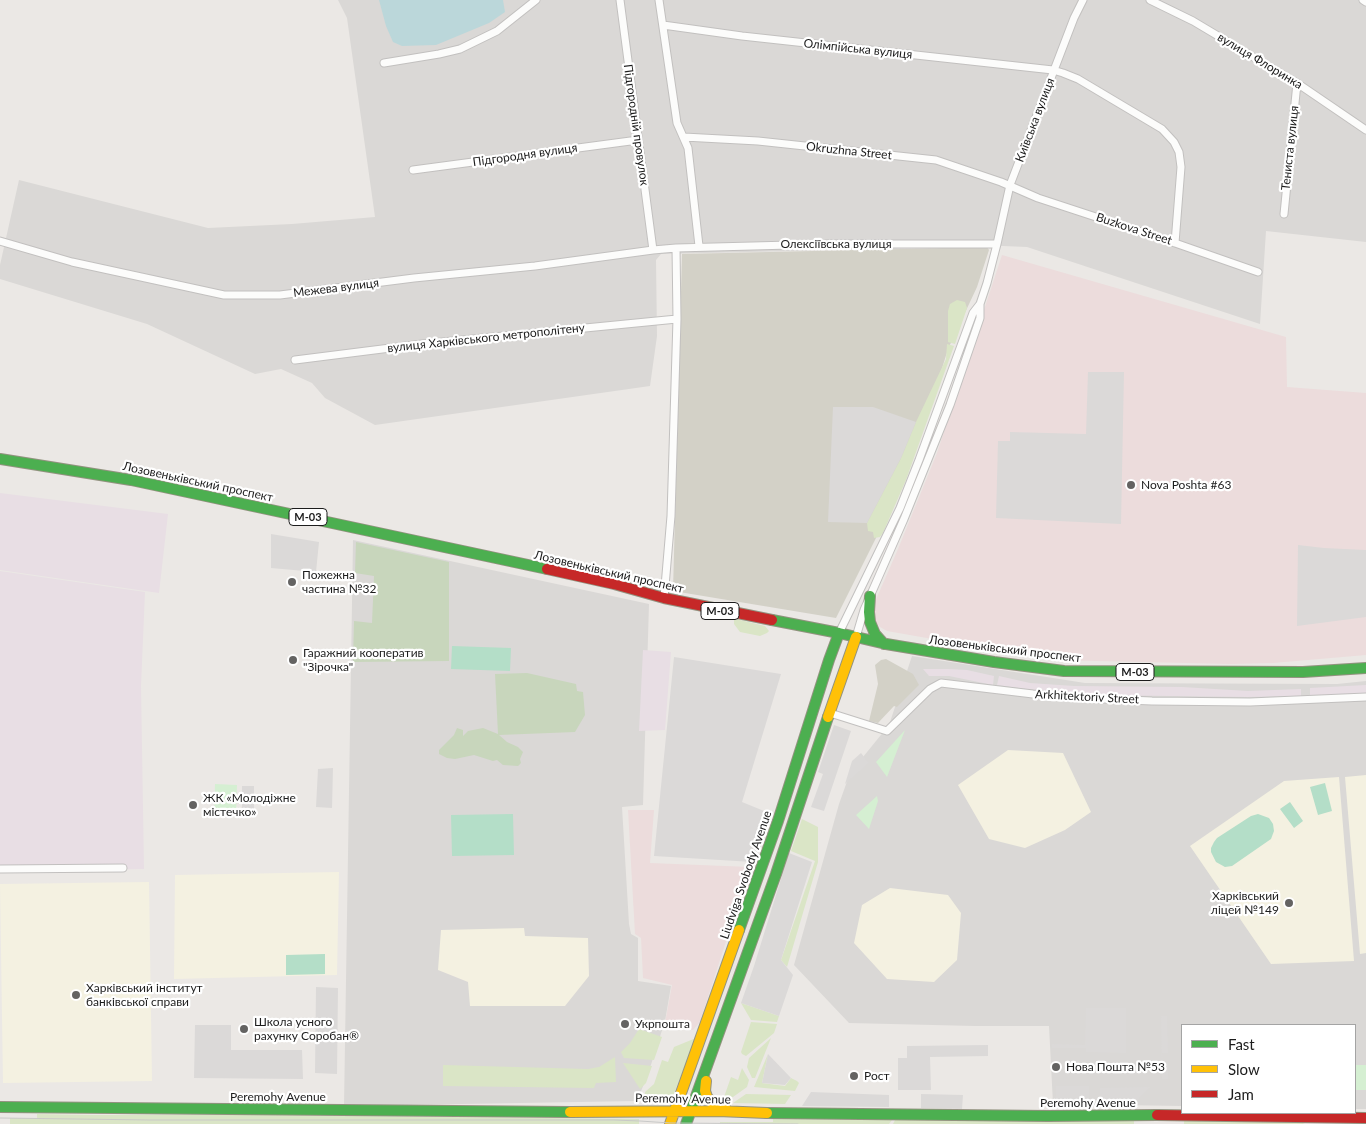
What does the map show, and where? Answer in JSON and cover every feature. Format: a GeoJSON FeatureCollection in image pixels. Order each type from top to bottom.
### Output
{"type":"FeatureCollection","features":[{"type":"Feature","properties":{"kind":"main road","name":"Лозовеньківський проспект"},"geometry":{"type":"LineString","coordinates":[[0,459],[140,482],[614,584],[664,598],[777,622],[839,633],[884,644],[994,662],[1064,671],[1303,672],[1366,668]]}},
{"type":"Feature","properties":{"kind":"main road"},"geometry":{"type":"LineString","coordinates":[[870,596],[870,622],[875,634],[884,644]]}},
{"type":"Feature","properties":{"kind":"main road","name":"Liudviga Svobody Avenue"},"geometry":{"type":"LineString","coordinates":[[670,1124],[783,807],[839,633]]}},
{"type":"Feature","properties":{"kind":"main road"},"geometry":{"type":"LineString","coordinates":[[686,1124],[776,874],[856,638]]}},
{"type":"Feature","properties":{"kind":"main road"},"geometry":{"type":"LineString","coordinates":[[710,1060],[705,1091],[707,1097],[714,1105],[783,1110],[789,1114]]}},
{"type":"Feature","properties":{"kind":"main road","name":"Peremohy Avenue"},"geometry":{"type":"LineString","coordinates":[[0,1107],[520,1112],[691,1111],[789,1114],[1048,1116],[1164,1115],[1310,1120],[1366,1118]]}},
{"type":"Feature","properties":{"kind":"street"},"geometry":{"type":"LineString","coordinates":[[384,63],[460,49],[497,31],[536,0]]}},
{"type":"Feature","properties":{"kind":"street","name":"Підгородній провулок"},"geometry":{"type":"LineString","coordinates":[[620,0],[653,250]]}},
{"type":"Feature","properties":{"kind":"street"},"geometry":{"type":"LineString","coordinates":[[659,0],[677,123],[688,148],[699,246]]}},
{"type":"Feature","properties":{"kind":"street","name":"Київська вулиця"},"geometry":{"type":"LineString","coordinates":[[980,304],[997,244],[1010,185],[1074,18],[1083,0]]}},
{"type":"Feature","properties":{"kind":"street","name":"вулиця Флоринка"},"geometry":{"type":"LineString","coordinates":[[1150,0],[1194,21],[1296,83],[1366,130]]}},
{"type":"Feature","properties":{"kind":"street","name":"Олімпійська вулиця"},"geometry":{"type":"LineString","coordinates":[[664,25],[742,36],[1054,70],[1078,79],[1162,129],[1174,142],[1179,152],[1182,167],[1175,243]]}},
{"type":"Feature","properties":{"kind":"street","name":"Тениста вулиця"},"geometry":{"type":"LineString","coordinates":[[1284,214],[1296,83]]}},
{"type":"Feature","properties":{"kind":"street","name":"Okruzhna Street"},"geometry":{"type":"LineString","coordinates":[[684,137],[758,141],[936,160],[1010,185]]}},
{"type":"Feature","properties":{"kind":"street","name":"Підгородня вулиця"},"geometry":{"type":"LineString","coordinates":[[412,170],[638,140]]}},
{"type":"Feature","properties":{"kind":"street","name":"Buzkova Street"},"geometry":{"type":"LineString","coordinates":[[1010,185],[1038,198],[1258,272]]}},
{"type":"Feature","properties":{"kind":"street","name":"Межева вулиця"},"geometry":{"type":"LineString","coordinates":[[0,241],[72,262],[224,295],[280,295],[676,248]]}},
{"type":"Feature","properties":{"kind":"street","name":"Олексіївська вулиця"},"geometry":{"type":"LineString","coordinates":[[676,248],[829,244],[997,244]]}},
{"type":"Feature","properties":{"kind":"street"},"geometry":{"type":"LineString","coordinates":[[664,598],[671,516],[677,319],[676,248]]}},
{"type":"Feature","properties":{"kind":"street"},"geometry":{"type":"LineString","coordinates":[[839,633],[900,508],[974,313],[980,304]]}},
{"type":"Feature","properties":{"kind":"street"},"geometry":{"type":"LineString","coordinates":[[856,638],[864,610],[904,519],[950,405],[980,318],[980,304]]}},
{"type":"Feature","properties":{"kind":"street","name":"вулиця Харківського метрополітену"},"geometry":{"type":"LineString","coordinates":[[295,360],[422,344],[677,319]]}},
{"type":"Feature","properties":{"kind":"street"},"geometry":{"type":"LineString","coordinates":[[877,556],[886,559]]}},
{"type":"Feature","properties":{"kind":"street","name":"Arkhitektoriv Street"},"geometry":{"type":"LineString","coordinates":[[830,713],[887,731],[930,689],[941,683],[1033,694],[1152,701],[1250,702],[1366,697]]}},
{"type":"Feature","properties":{"kind":"street"},"geometry":{"type":"LineString","coordinates":[[0,869],[122,868]]}},
{"type":"Feature","properties":{"kind":"shaded area"},"geometry":{"type":"Polygon","coordinates":[[[338,0],[1366,0],[1366,242],[1266,231],[1260,324],[1027,247],[661,254],[656,260],[657,336],[650,386],[375,425],[325,398],[312,383],[281,369],[255,374],[147,324],[0,279],[0,265],[19,180],[208,228],[292,224],[375,217],[347,18],[338,0]]]}},
{"type":"Feature","properties":{"kind":"shaded area"},"geometry":{"type":"Polygon","coordinates":[[[987,247],[989,250],[977,287],[948,349],[925,423],[880,530],[836,618],[673,591],[682,254],[987,247]]]}},
{"type":"Feature","properties":{"kind":"shaded area"},"geometry":{"type":"Polygon","coordinates":[[[1002,255],[1286,337],[1287,387],[1366,393],[1366,655],[1273,663],[1231,664],[1052,660],[887,631],[874,621],[874,604],[937,453],[1002,255]]]}},
{"type":"Feature","properties":{"kind":"shaded area"},"geometry":{"type":"Polygon","coordinates":[[[1088,372],[1124,372],[1121,524],[996,518],[998,441],[1010,441],[1010,432],[1086,434],[1088,372]]]}},
{"type":"Feature","properties":{"kind":"shaded area"},"geometry":{"type":"Polygon","coordinates":[[[833,407],[873,407],[916,422],[901,458],[867,523],[828,522],[833,407]]]}},
{"type":"Feature","properties":{"kind":"shaded area"},"geometry":{"type":"Polygon","coordinates":[[[0,493],[168,514],[159,593],[0,570],[0,493]]]}},
{"type":"Feature","properties":{"kind":"shaded area"},"geometry":{"type":"Polygon","coordinates":[[[271,534],[319,542],[316,572],[271,568],[271,534]]]}},
{"type":"Feature","properties":{"kind":"shaded area"},"geometry":{"type":"Polygon","coordinates":[[[353,540],[649,604],[643,805],[622,807],[629,924],[631,934],[638,938],[638,981],[671,986],[665,1021],[637,1101],[344,1106],[353,540]]]}},
{"type":"Feature","properties":{"kind":"shaded area"},"geometry":{"type":"Polygon","coordinates":[[[1298,545],[1366,550],[1366,617],[1297,626],[1298,545]]]}},
{"type":"Feature","properties":{"kind":"shaded area"},"geometry":{"type":"Polygon","coordinates":[[[0,571],[145,592],[141,686],[144,869],[0,872],[0,571]]]}},
{"type":"Feature","properties":{"kind":"shaded area"},"geometry":{"type":"Polygon","coordinates":[[[643,650],[671,652],[665,730],[639,731],[643,650]]]}},
{"type":"Feature","properties":{"kind":"shaded area"},"geometry":{"type":"Polygon","coordinates":[[[912,656],[1085,683],[1337,684],[1366,681],[1366,1109],[1356,1109],[1356,1024],[1181,1024],[1181,1106],[1053,1104],[1049,1026],[849,1023],[794,965],[839,804],[850,773],[889,725],[912,656]]]}},
{"type":"Feature","properties":{"kind":"shaded area"},"geometry":{"type":"Polygon","coordinates":[[[674,657],[781,674],[742,802],[769,813],[753,862],[654,856],[674,657]]]}},
{"type":"Feature","properties":{"kind":"shaded area"},"geometry":{"type":"Polygon","coordinates":[[[886,659],[913,674],[919,685],[897,707],[894,706],[878,723],[869,721],[878,684],[875,665],[881,660],[886,659]]]}},
{"type":"Feature","properties":{"kind":"shaded area"},"geometry":{"type":"Polygon","coordinates":[[[923,669],[967,670],[994,676],[993,685],[949,676],[929,676],[923,669]]]}},
{"type":"Feature","properties":{"kind":"shaded area"},"geometry":{"type":"Polygon","coordinates":[[[999,676],[1030,683],[1074,686],[1182,687],[1248,691],[1301,689],[1301,696],[1092,695],[997,685],[999,676]]]}},
{"type":"Feature","properties":{"kind":"shaded area"},"geometry":{"type":"Polygon","coordinates":[[[1366,685],[1366,694],[1310,697],[1310,688],[1366,685]]]}},
{"type":"Feature","properties":{"kind":"shaded area"},"geometry":{"type":"Polygon","coordinates":[[[834,725],[851,731],[824,811],[811,807],[823,774],[818,772],[834,725]]]}},
{"type":"Feature","properties":{"kind":"shaded area"},"geometry":{"type":"Polygon","coordinates":[[[1008,750],[1063,753],[1091,812],[1065,830],[1025,848],[989,839],[958,785],[1008,750]]]}},
{"type":"Feature","properties":{"kind":"shaded area"},"geometry":{"type":"Polygon","coordinates":[[[861,753],[869,763],[845,784],[852,761],[861,753]]]}},
{"type":"Feature","properties":{"kind":"shaded area"},"geometry":{"type":"Polygon","coordinates":[[[333,768],[332,808],[316,807],[318,769],[333,768]]]}},
{"type":"Feature","properties":{"kind":"shaded area"},"geometry":{"type":"Polygon","coordinates":[[[1366,775],[1366,953],[1360,954],[1345,777],[1366,775]]]}},
{"type":"Feature","properties":{"kind":"shaded area","name":"Харківський ліцей №149"},"geometry":{"type":"Polygon","coordinates":[[[1339,777],[1354,961],[1271,964],[1190,846],[1284,781],[1339,777]]]}},
{"type":"Feature","properties":{"kind":"shaded area"},"geometry":{"type":"Polygon","coordinates":[[[242,786],[254,786],[254,812],[242,812],[242,786]]]}},
{"type":"Feature","properties":{"kind":"shaded area"},"geometry":{"type":"Polygon","coordinates":[[[628,810],[654,810],[650,863],[750,867],[700,1022],[693,1030],[665,1023],[672,985],[643,978],[641,938],[635,934],[628,810]]]}},
{"type":"Feature","properties":{"kind":"shaded area"},"geometry":{"type":"Polygon","coordinates":[[[789,853],[812,862],[781,960],[793,975],[779,1016],[741,1003],[789,853]]]}},
{"type":"Feature","properties":{"kind":"shaded area"},"geometry":{"type":"Polygon","coordinates":[[[339,872],[337,975],[174,979],[175,875],[339,872]]]}},
{"type":"Feature","properties":{"kind":"shaded area","name":"Харківський інститут банківської справи"},"geometry":{"type":"Polygon","coordinates":[[[149,882],[152,1081],[3,1083],[0,884],[149,882]]]}},
{"type":"Feature","properties":{"kind":"shaded area"},"geometry":{"type":"Polygon","coordinates":[[[890,888],[948,895],[961,913],[957,960],[934,982],[887,979],[854,943],[862,905],[890,888]]]}},
{"type":"Feature","properties":{"kind":"shaded area"},"geometry":{"type":"Polygon","coordinates":[[[524,928],[525,936],[588,938],[589,976],[565,1006],[470,1006],[468,982],[438,970],[441,930],[524,928]]]}},
{"type":"Feature","properties":{"kind":"shaded area"},"geometry":{"type":"Polygon","coordinates":[[[316,987],[338,988],[337,1074],[315,1073],[316,987]]]}},
{"type":"Feature","properties":{"kind":"shaded area"},"geometry":{"type":"Polygon","coordinates":[[[1086,1008],[1126,1008],[1126,1053],[1086,1052],[1086,1048],[1052,1048],[1052,1044],[1085,1045],[1086,1008]]]}},
{"type":"Feature","properties":{"kind":"shaded area"},"geometry":{"type":"Polygon","coordinates":[[[1161,1016],[1167,1016],[1168,1053],[1162,1053],[1163,1063],[1168,1063],[1168,1079],[1162,1079],[1161,1016]]]}},
{"type":"Feature","properties":{"kind":"shaded area"},"geometry":{"type":"Polygon","coordinates":[[[195,1025],[231,1025],[231,1050],[302,1050],[303,1079],[194,1078],[195,1025]]]}},
{"type":"Feature","properties":{"kind":"shaded area"},"geometry":{"type":"Polygon","coordinates":[[[988,1045],[988,1056],[930,1057],[931,1090],[898,1090],[898,1058],[907,1058],[907,1046],[988,1045]]]}},
{"type":"Feature","properties":{"kind":"shaded area"},"geometry":{"type":"Polygon","coordinates":[[[768,1054],[791,1078],[785,1085],[762,1083],[768,1054]]]}},
{"type":"Feature","properties":{"kind":"shaded area"},"geometry":{"type":"Polygon","coordinates":[[[1056,1086],[1089,1086],[1089,1101],[1056,1101],[1056,1086]]]}},
{"type":"Feature","properties":{"kind":"shaded area"},"geometry":{"type":"Polygon","coordinates":[[[1150,1087],[1138,1100],[1100,1099],[1100,1088],[1150,1087]]]}},
{"type":"Feature","properties":{"kind":"shaded area"},"geometry":{"type":"Polygon","coordinates":[[[811,1092],[889,1095],[889,1107],[802,1106],[811,1092]]]}},
{"type":"Feature","properties":{"kind":"shaded area"},"geometry":{"type":"Polygon","coordinates":[[[921,1094],[963,1095],[962,1109],[921,1108],[921,1094]]]}},
{"type":"Feature","properties":{"kind":"green space"},"geometry":{"type":"Polygon","coordinates":[[[957,300],[965,302],[967,308],[955,344],[948,342],[948,311],[950,304],[957,300]]]}},
{"type":"Feature","properties":{"kind":"green space"},"geometry":{"type":"Polygon","coordinates":[[[947,344],[954,346],[906,480],[883,533],[880,537],[874,538],[873,532],[868,531],[867,523],[901,458],[946,359],[947,344]]]}},
{"type":"Feature","properties":{"kind":"green space"},"geometry":{"type":"Polygon","coordinates":[[[356,542],[449,562],[449,661],[353,662],[354,621],[372,623],[374,576],[355,573],[356,542]]]}},
{"type":"Feature","properties":{"kind":"green space"},"geometry":{"type":"Polygon","coordinates":[[[736,619],[765,626],[769,631],[760,636],[740,632],[734,624],[736,619]]]}},
{"type":"Feature","properties":{"kind":"green space"},"geometry":{"type":"Polygon","coordinates":[[[452,646],[511,648],[510,671],[451,669],[452,646]]]}},
{"type":"Feature","properties":{"kind":"green space"},"geometry":{"type":"Polygon","coordinates":[[[527,673],[576,684],[577,691],[583,692],[585,715],[575,732],[499,735],[523,752],[520,759],[521,763],[518,766],[503,765],[497,760],[493,761],[474,755],[455,759],[439,754],[439,750],[454,735],[457,728],[463,730],[463,736],[468,731],[483,728],[498,734],[495,674],[527,673]]]}},
{"type":"Feature","properties":{"kind":"green space"},"geometry":{"type":"Polygon","coordinates":[[[905,730],[887,777],[876,762],[905,730]]]}},
{"type":"Feature","properties":{"kind":"green space"},"geometry":{"type":"Polygon","coordinates":[[[1325,783],[1332,811],[1318,815],[1310,787],[1325,783]]]}},
{"type":"Feature","properties":{"kind":"green space"},"geometry":{"type":"Polygon","coordinates":[[[215,784],[237,785],[236,816],[214,816],[215,784]]]}},
{"type":"Feature","properties":{"kind":"green space"},"geometry":{"type":"Polygon","coordinates":[[[877,796],[878,801],[869,829],[856,815],[877,796]]]}},
{"type":"Feature","properties":{"kind":"green space"},"geometry":{"type":"Polygon","coordinates":[[[1290,802],[1303,821],[1294,828],[1280,809],[1290,802]]]}},
{"type":"Feature","properties":{"kind":"green space"},"geometry":{"type":"Polygon","coordinates":[[[513,814],[514,855],[452,856],[451,815],[513,814]]]}},
{"type":"Feature","properties":{"kind":"green space"},"geometry":{"type":"Polygon","coordinates":[[[1258,814],[1269,818],[1273,824],[1274,831],[1271,839],[1232,866],[1225,867],[1216,862],[1211,848],[1217,838],[1251,816],[1258,814]]]}},
{"type":"Feature","properties":{"kind":"green space"},"geometry":{"type":"Polygon","coordinates":[[[802,819],[818,827],[818,862],[787,967],[781,960],[815,861],[791,851],[802,819]]]}},
{"type":"Feature","properties":{"kind":"green space"},"geometry":{"type":"Polygon","coordinates":[[[325,954],[325,974],[286,975],[286,955],[325,954]]]}},
{"type":"Feature","properties":{"kind":"green space"},"geometry":{"type":"Polygon","coordinates":[[[741,1003],[779,1016],[777,1022],[751,1020],[741,1003]]]}},
{"type":"Feature","properties":{"kind":"green space"},"geometry":{"type":"Polygon","coordinates":[[[751,1022],[777,1024],[774,1033],[746,1056],[741,1052],[751,1022]]]}},
{"type":"Feature","properties":{"kind":"green space"},"geometry":{"type":"Polygon","coordinates":[[[639,1029],[662,1037],[654,1060],[624,1058],[621,1052],[630,1043],[639,1029]]]}},
{"type":"Feature","properties":{"kind":"green space"},"geometry":{"type":"Polygon","coordinates":[[[696,1038],[671,1101],[645,1102],[645,1092],[654,1084],[662,1060],[668,1062],[674,1047],[696,1038]]]}},
{"type":"Feature","properties":{"kind":"green space"},"geometry":{"type":"Polygon","coordinates":[[[771,1038],[755,1078],[752,1078],[747,1067],[749,1058],[771,1038]]]}},
{"type":"Feature","properties":{"kind":"green space"},"geometry":{"type":"Polygon","coordinates":[[[768,1054],[762,1083],[785,1086],[791,1078],[799,1083],[795,1091],[754,1087],[768,1054]]]}},
{"type":"Feature","properties":{"kind":"green space"},"geometry":{"type":"Polygon","coordinates":[[[615,1057],[616,1082],[596,1083],[594,1088],[443,1086],[443,1065],[588,1069],[599,1067],[615,1057]]]}},
{"type":"Feature","properties":{"kind":"green space"},"geometry":{"type":"Polygon","coordinates":[[[623,1063],[652,1066],[646,1083],[640,1089],[623,1063]]]}},
{"type":"Feature","properties":{"kind":"green space"},"geometry":{"type":"Polygon","coordinates":[[[1356,1065],[1366,1065],[1366,1090],[1356,1090],[1356,1065]]]}},
{"type":"Feature","properties":{"kind":"green space"},"geometry":{"type":"Polygon","coordinates":[[[742,1068],[749,1080],[747,1087],[733,1097],[724,1097],[731,1077],[738,1080],[742,1068]]]}},
{"type":"Feature","properties":{"kind":"green space"},"geometry":{"type":"Polygon","coordinates":[[[746,1094],[791,1095],[785,1104],[733,1103],[746,1094]]]}},
{"type":"Feature","properties":{"kind":"green space"},"geometry":{"type":"Polygon","coordinates":[[[37,1114],[639,1119],[639,1124],[10,1124],[10,1118],[37,1118],[37,1114]]]}},
{"type":"Feature","properties":{"kind":"green space"},"geometry":{"type":"Polygon","coordinates":[[[773,1119],[892,1120],[889,1124],[720,1124],[720,1122],[773,1122],[773,1119]]]}},
{"type":"Feature","properties":{"kind":"green space"},"geometry":{"type":"Polygon","coordinates":[[[895,1120],[1134,1121],[1134,1124],[893,1124],[895,1120]]]}},
{"type":"Feature","properties":{"kind":"green space"},"geometry":{"type":"Polygon","coordinates":[[[1184,1121],[1301,1122],[1305,1124],[1184,1124],[1184,1121]]]}},
{"type":"Feature","properties":{"kind":"water"},"geometry":{"type":"Polygon","coordinates":[[[379,0],[503,0],[505,12],[489,23],[436,45],[402,46],[393,42],[386,26],[379,0]]]}},
{"type":"Feature","properties":{"kind":"tram line"},"geometry":{"type":"LineString","coordinates":[[0,1118],[150,1120],[614,1120],[670,1123],[798,1124]]}},
{"type":"Feature","properties":{"kind":"traffic: fast"},"geometry":{"type":"LineString","coordinates":[[0,459],[131,480],[547,569]]}},
{"type":"Feature","properties":{"kind":"traffic: fast"},"geometry":{"type":"LineString","coordinates":[[870,596],[870,622],[875,634],[884,644]]}},
{"type":"Feature","properties":{"kind":"traffic: fast"},"geometry":{"type":"LineString","coordinates":[[772,620],[886,644],[994,662],[1064,671],[1303,672],[1366,668]]}},
{"type":"Feature","properties":{"kind":"traffic: fast"},"geometry":{"type":"LineString","coordinates":[[739,930],[778,821],[839,633]]}},
{"type":"Feature","properties":{"kind":"traffic: fast"},"geometry":{"type":"LineString","coordinates":[[686,1124],[776,874],[828,717]]}},
{"type":"Feature","properties":{"kind":"traffic: fast"},"geometry":{"type":"LineString","coordinates":[[0,1107],[570,1112]]}},
{"type":"Feature","properties":{"kind":"traffic: fast"},"geometry":{"type":"LineString","coordinates":[[767,1113],[1048,1116],[1157,1115]]}},
{"type":"Feature","properties":{"kind":"traffic: slow"},"geometry":{"type":"LineString","coordinates":[[828,717],[856,637]]}},
{"type":"Feature","properties":{"kind":"traffic: slow"},"geometry":{"type":"LineString","coordinates":[[670,1124],[739,930]]}},
{"type":"Feature","properties":{"kind":"traffic: slow"},"geometry":{"type":"LineString","coordinates":[[706,1081],[705,1091],[707,1097],[714,1105],[725,1107]]}},
{"type":"Feature","properties":{"kind":"traffic: slow"},"geometry":{"type":"LineString","coordinates":[[570,1112],[718,1111],[767,1113]]}},
{"type":"Feature","properties":{"kind":"traffic: jam"},"geometry":{"type":"LineString","coordinates":[[547,569],[614,584],[664,598],[772,620]]}},
{"type":"Feature","properties":{"kind":"traffic: jam"},"geometry":{"type":"LineString","coordinates":[[1157,1115],[1366,1118]]}},
{"type":"Feature","properties":{"kind":"place","name":"Nova Poshta #63"},"geometry":{"type":"Point","coordinates":[1131,485]}},
{"type":"Feature","properties":{"kind":"place","name":"Пожежна частина №32"},"geometry":{"type":"Point","coordinates":[292,582]}},
{"type":"Feature","properties":{"kind":"place","name":"Гаражний кооператив \"Зірочка\""},"geometry":{"type":"Point","coordinates":[293,660]}},
{"type":"Feature","properties":{"kind":"place","name":"ЖК «Молодіжне містечко»"},"geometry":{"type":"Point","coordinates":[193,805]}},
{"type":"Feature","properties":{"kind":"place","name":"Харківський ліцей №149"},"geometry":{"type":"Point","coordinates":[1289,903]}},
{"type":"Feature","properties":{"kind":"place","name":"Харківський інститут банківської справи"},"geometry":{"type":"Point","coordinates":[76,995]}},
{"type":"Feature","properties":{"kind":"place","name":"Укрпошта"},"geometry":{"type":"Point","coordinates":[625,1024]}},
{"type":"Feature","properties":{"kind":"place","name":"Школа усного рахунку Соробан®"},"geometry":{"type":"Point","coordinates":[244,1029]}},
{"type":"Feature","properties":{"kind":"place","name":"Нова Пошта №53"},"geometry":{"type":"Point","coordinates":[1056,1067]}},
{"type":"Feature","properties":{"kind":"place","name":"Рост"},"geometry":{"type":"Point","coordinates":[854,1076]}}]}
